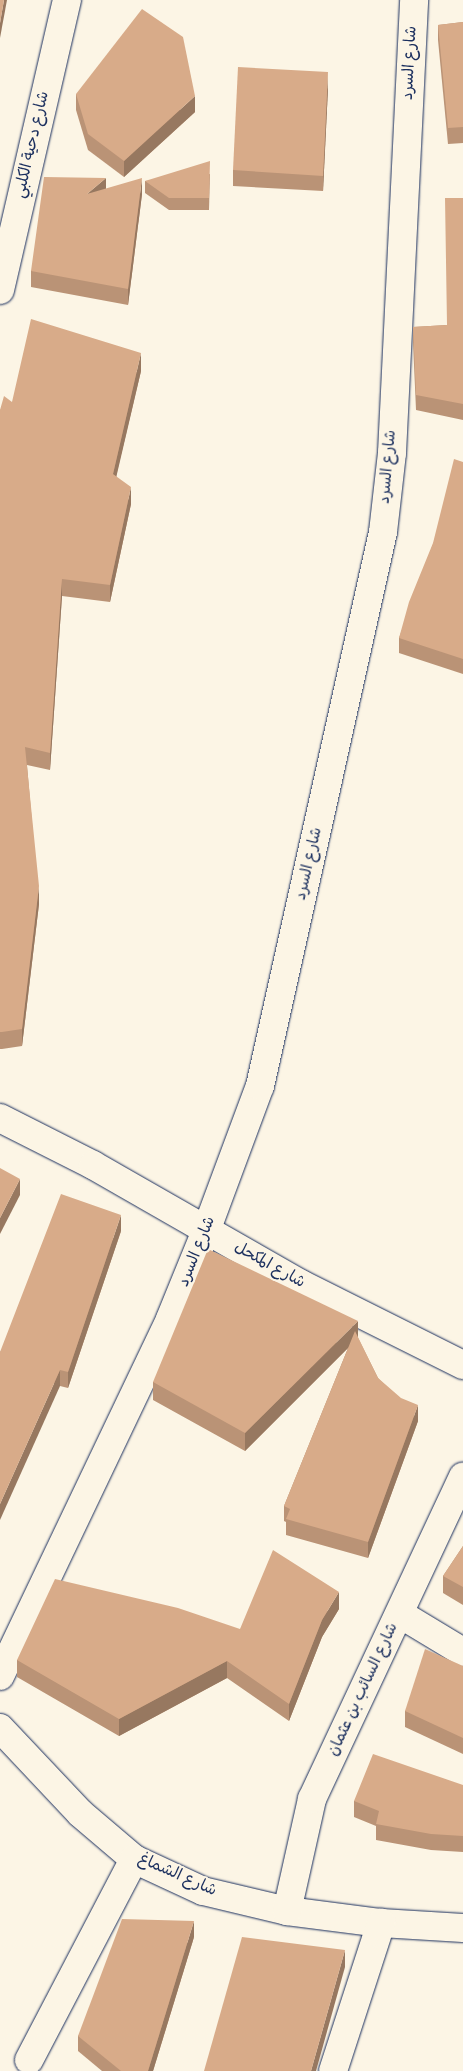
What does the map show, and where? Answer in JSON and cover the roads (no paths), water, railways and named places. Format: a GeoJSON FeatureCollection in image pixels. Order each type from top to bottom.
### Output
{"type":"FeatureCollection","features":[{"type":"Feature","properties":{"kind":"street","name":"شارع دحية الكلبي"},"geometry":{"type":"LineString","coordinates":[[0,290],[66,0]]}},
{"type":"Feature","properties":{"kind":"street","name":"شارع السرد"},"geometry":{"type":"LineString","coordinates":[[0,1676],[170,1320],[206,1232],[260,1086],[383,532],[392,453],[414,0]]}},
{"type":"Feature","properties":{"kind":"street","name":"شارع المكحل"},"geometry":{"type":"LineString","coordinates":[[0,1118],[93,1165],[206,1232],[309,1289],[463,1365]]}},
{"type":"Feature","properties":{"kind":"street","name":"شارع السائب بن عثمان"},"geometry":{"type":"LineString","coordinates":[[287,1911],[312,1799],[463,1477]]}},
{"type":"Feature","properties":{"kind":"street"},"geometry":{"type":"LineString","coordinates":[[400,1614],[463,1652]]}},
{"type":"Feature","properties":{"kind":"street","name":"شارع الشماغ"},"geometry":{"type":"LineString","coordinates":[[0,1728],[80,1813],[134,1859],[203,1891],[287,1911],[381,1923],[463,1928]]}},
{"type":"Feature","properties":{"kind":"street"},"geometry":{"type":"LineString","coordinates":[[29,2060],[134,1859]]}},
{"type":"Feature","properties":{"kind":"street"},"geometry":{"type":"LineString","coordinates":[[333,2071],[381,1923]]}}]}
